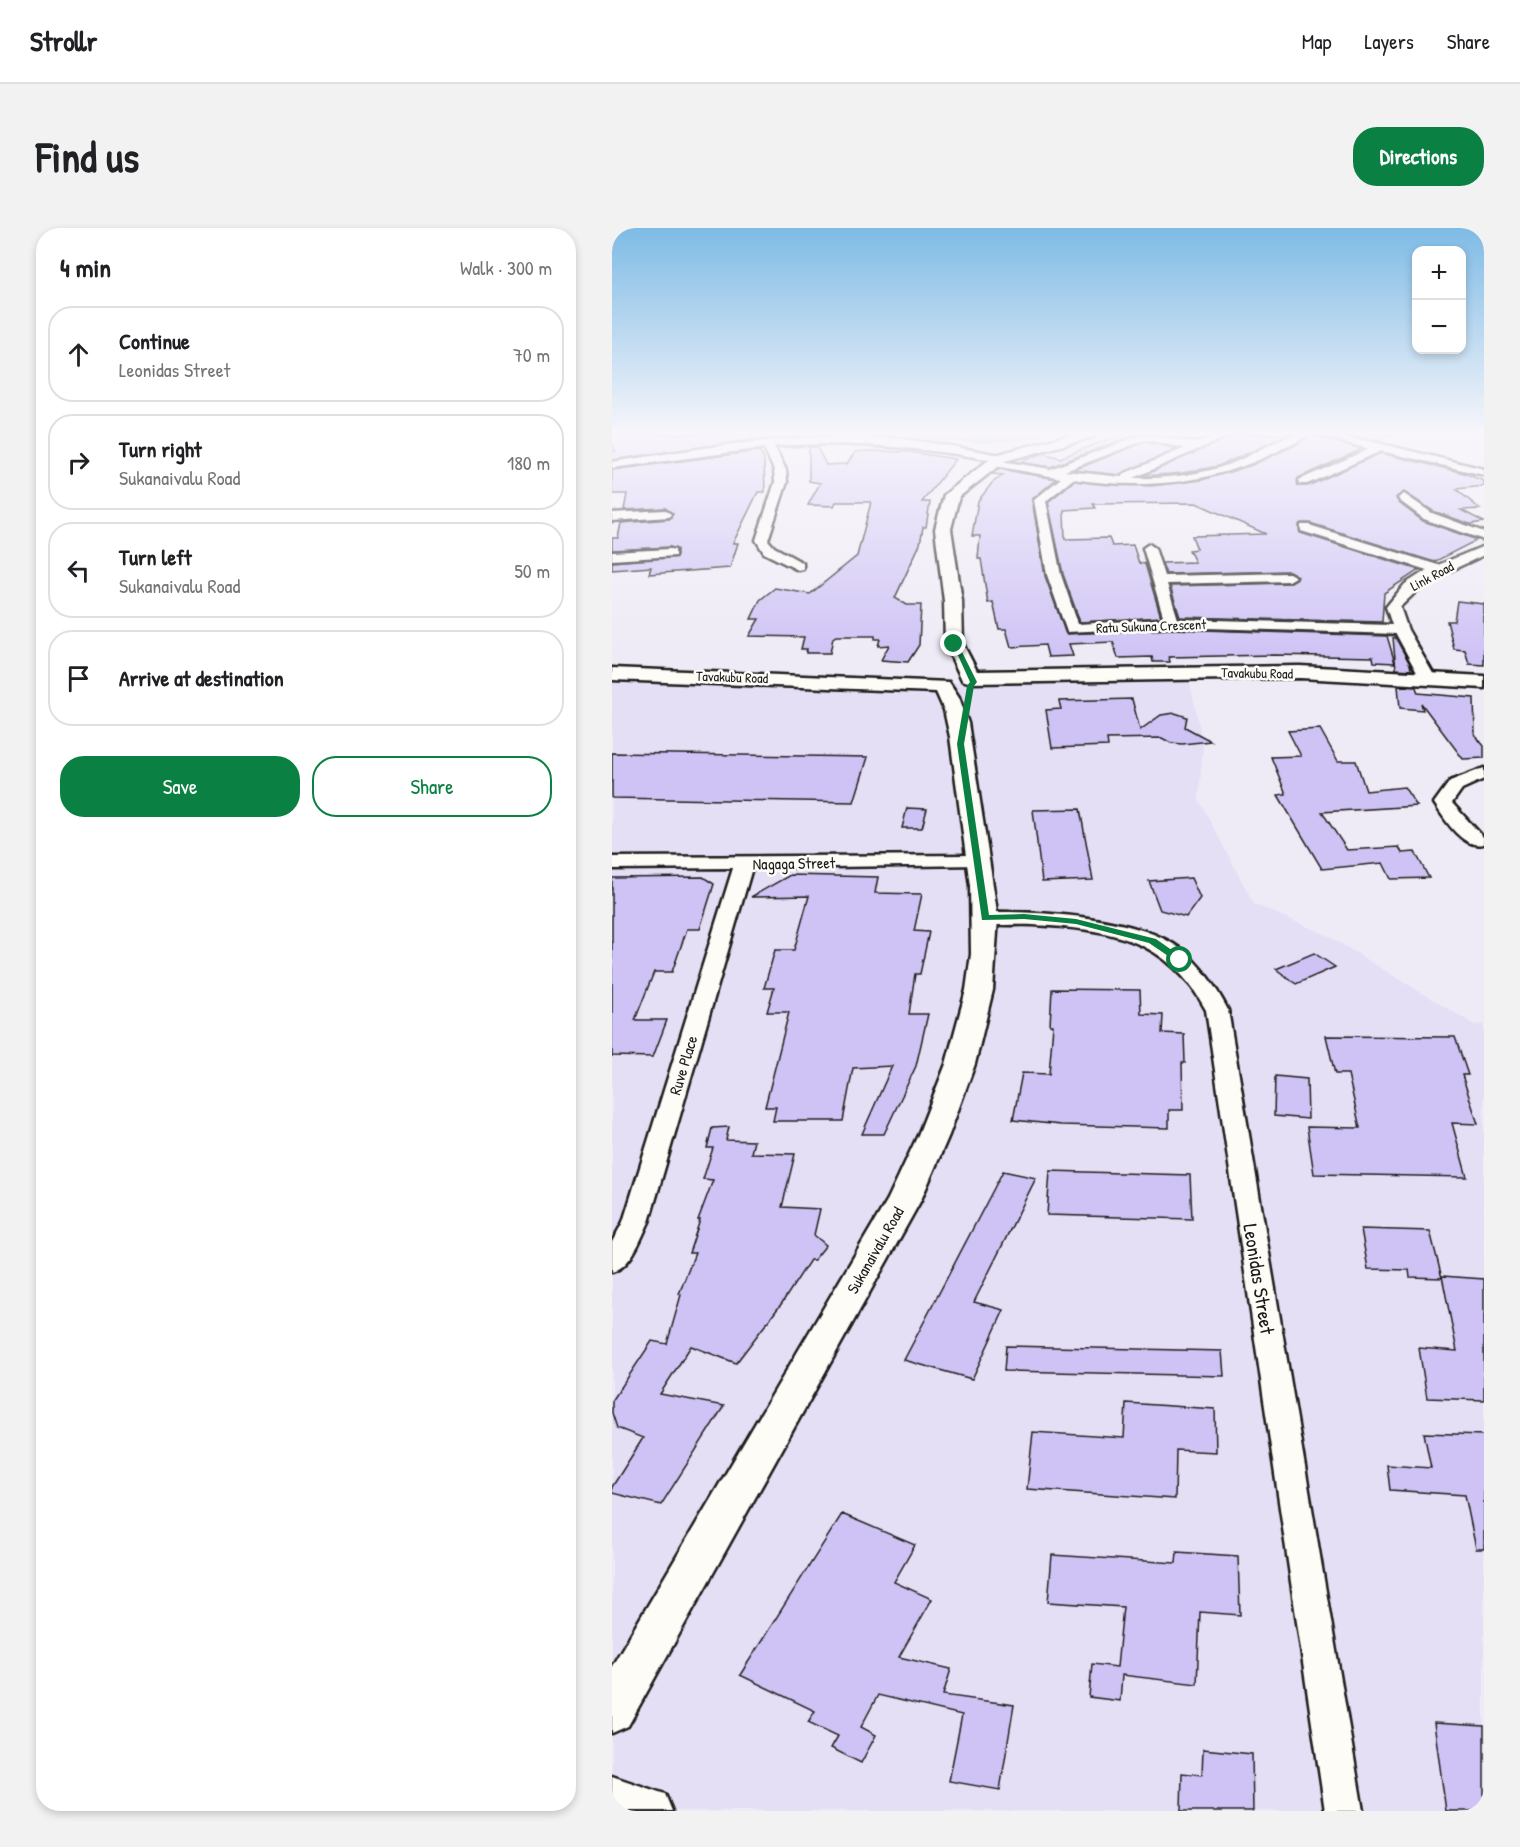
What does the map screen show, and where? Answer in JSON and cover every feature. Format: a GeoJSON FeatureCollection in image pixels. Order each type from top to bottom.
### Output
{"type":"FeatureCollection","features":[{"type":"Feature","properties":{"kind":"main road"},"geometry":{"type":"LineString","coordinates":[[943,682],[954,644],[953,601],[943,529],[949,508]]}},
{"type":"Feature","properties":{"kind":"main road"},"geometry":{"type":"LineString","coordinates":[[954,644],[970,681]]}},
{"type":"Feature","properties":{"kind":"main road","name":"Tavakubu Road"},"geometry":{"type":"LineString","coordinates":[[612,674],[943,682],[959,689],[970,681],[1242,672],[1484,682]]}},
{"type":"Feature","properties":{"kind":"main road","name":"Sukanaivalu Road"},"geometry":{"type":"LineString","coordinates":[[960,744],[970,681]]}},
{"type":"Feature","properties":{"kind":"main road","name":"Sukanaivalu Road"},"geometry":{"type":"LineString","coordinates":[[612,1710],[904,1200],[934,1137],[956,1080],[971,1028],[979,983],[985,918],[960,744],[952,703],[943,682]]}},
{"type":"Feature","properties":{"kind":"main road"},"geometry":{"type":"LineString","coordinates":[[612,1800],[648,1811]]}},
{"type":"Feature","properties":{"kind":"street"},"geometry":{"type":"LineString","coordinates":[[773,508],[762,540],[769,550],[798,566]]}},
{"type":"Feature","properties":{"kind":"street","name":"Ratu Sukuna Crescent"},"geometry":{"type":"LineString","coordinates":[[1041,508],[1054,575],[1072,629],[1172,623],[1401,630]]}},
{"type":"Feature","properties":{"kind":"street"},"geometry":{"type":"LineString","coordinates":[[1417,508],[1428,516],[1484,536]]}},
{"type":"Feature","properties":{"kind":"street"},"geometry":{"type":"LineString","coordinates":[[612,516],[665,514]]}},
{"type":"Feature","properties":{"kind":"street"},"geometry":{"type":"LineString","coordinates":[[1305,528],[1440,570]]}},
{"type":"Feature","properties":{"kind":"street"},"geometry":{"type":"LineString","coordinates":[[1149,548],[1172,623]]}},
{"type":"Feature","properties":{"kind":"street","name":"Link Road"},"geometry":{"type":"LineString","coordinates":[[1427,678],[1401,630],[1393,607],[1402,592],[1440,570],[1484,550]]}},
{"type":"Feature","properties":{"kind":"street"},"geometry":{"type":"LineString","coordinates":[[612,556],[670,553]]}},
{"type":"Feature","properties":{"kind":"street"},"geometry":{"type":"LineString","coordinates":[[1158,580],[1289,577]]}},
{"type":"Feature","properties":{"kind":"street"},"geometry":{"type":"LineString","coordinates":[[1476,840],[1452,817],[1443,803],[1456,785],[1484,773]]}},
{"type":"Feature","properties":{"kind":"street","name":"Nagaga Street"},"geometry":{"type":"LineString","coordinates":[[612,863],[977,861]]}},
{"type":"Feature","properties":{"kind":"street","name":"Ruve Place"},"geometry":{"type":"LineString","coordinates":[[612,1262],[622,1249],[636,1222],[744,863]]}},
{"type":"Feature","properties":{"kind":"street","name":"Leonidas Street"},"geometry":{"type":"LineString","coordinates":[[985,918],[1024,917],[1076,921],[1153,941],[1180,960],[1204,984],[1217,1010],[1344,1811]]}},
{"type":"Feature","properties":{"kind":"shaded area"},"geometry":{"type":"Polygon","coordinates":[[[1188,673],[1203,744],[1199,800],[1254,904],[1325,934],[1475,1025],[1484,1024],[1484,1811],[654,1811],[612,1800],[612,674],[974,682],[1188,673]]]}},
{"type":"Feature","properties":{"kind":"building"},"geometry":{"type":"Polygon","coordinates":[[[624,508],[750,508],[733,543],[738,543],[730,568],[649,574],[651,567],[612,570],[612,562],[677,556],[677,549],[670,547],[612,550],[612,538],[618,538],[621,523],[669,519],[673,514],[665,508],[624,510],[624,508]]]}},
{"type":"Feature","properties":{"kind":"building"},"geometry":{"type":"Polygon","coordinates":[[[869,508],[929,508],[920,544],[895,598],[907,605],[921,605],[919,645],[908,662],[881,660],[889,645],[878,646],[880,639],[875,639],[875,636],[836,636],[833,638],[830,653],[806,653],[807,649],[801,649],[804,637],[749,636],[759,619],[751,619],[760,600],[775,588],[810,594],[857,556],[869,508]]]}},
{"type":"Feature","properties":{"kind":"building"},"geometry":{"type":"Polygon","coordinates":[[[977,508],[1033,508],[1045,576],[1066,634],[1172,629],[1387,636],[1395,663],[1374,662],[1373,657],[1274,655],[1169,657],[1170,662],[1153,662],[1152,657],[1118,658],[1113,642],[1069,644],[1073,656],[1048,657],[1045,645],[1011,647],[1006,629],[999,629],[993,602],[988,603],[981,559],[978,559],[980,536],[972,536],[977,508]]]}},
{"type":"Feature","properties":{"kind":"building"},"geometry":{"type":"Polygon","coordinates":[[[1049,508],[1095,508],[1064,510],[1065,539],[1109,538],[1112,546],[1133,545],[1139,563],[1145,564],[1161,617],[1080,622],[1063,574],[1049,508]]]}},
{"type":"Feature","properties":{"kind":"building"},"geometry":{"type":"Polygon","coordinates":[[[1207,508],[1405,508],[1423,521],[1477,540],[1434,562],[1310,523],[1301,523],[1300,533],[1419,570],[1384,593],[1382,622],[1180,617],[1170,586],[1289,583],[1298,576],[1289,571],[1166,574],[1162,563],[1195,562],[1189,550],[1197,549],[1192,536],[1266,534],[1207,508]]]}},
{"type":"Feature","properties":{"kind":"building"},"geometry":{"type":"Polygon","coordinates":[[[1428,508],[1479,508],[1461,510],[1484,522],[1470,524],[1428,508]]]}},
{"type":"Feature","properties":{"kind":"building"},"geometry":{"type":"Polygon","coordinates":[[[1457,601],[1484,604],[1484,665],[1469,664],[1465,650],[1454,649],[1447,621],[1454,621],[1457,601]]]}},
{"type":"Feature","properties":{"kind":"building"},"geometry":{"type":"Polygon","coordinates":[[[1395,637],[1411,670],[1396,669],[1393,638],[1395,637]]]}},
{"type":"Feature","properties":{"kind":"building"},"geometry":{"type":"Polygon","coordinates":[[[1398,686],[1416,687],[1418,693],[1474,698],[1475,735],[1484,746],[1484,758],[1463,759],[1421,703],[1423,710],[1400,708],[1398,686]]]}},
{"type":"Feature","properties":{"kind":"building"},"geometry":{"type":"Polygon","coordinates":[[[1132,699],[1140,730],[1161,715],[1175,713],[1187,717],[1185,727],[1211,741],[1182,744],[1171,743],[1162,738],[1107,739],[1108,746],[1052,748],[1046,710],[1061,709],[1059,701],[1132,699]]]}},
{"type":"Feature","properties":{"kind":"building"},"geometry":{"type":"Polygon","coordinates":[[[1320,729],[1338,761],[1356,761],[1366,791],[1404,787],[1417,806],[1322,812],[1347,850],[1399,847],[1402,853],[1415,852],[1429,878],[1391,879],[1383,863],[1322,869],[1278,795],[1286,794],[1271,757],[1301,756],[1288,731],[1320,729]]]}},
{"type":"Feature","properties":{"kind":"building"},"geometry":{"type":"Polygon","coordinates":[[[612,753],[868,757],[854,802],[612,798],[612,753]]]}},
{"type":"Feature","properties":{"kind":"building"},"geometry":{"type":"Polygon","coordinates":[[[907,808],[927,809],[922,828],[902,828],[907,808]]]}},
{"type":"Feature","properties":{"kind":"building"},"geometry":{"type":"Polygon","coordinates":[[[1080,809],[1093,880],[1042,882],[1033,810],[1080,809]]]}},
{"type":"Feature","properties":{"kind":"building"},"geometry":{"type":"Polygon","coordinates":[[[790,875],[878,877],[875,893],[922,894],[914,931],[929,932],[920,974],[915,974],[909,1014],[928,1014],[916,1066],[884,1134],[862,1134],[892,1066],[853,1068],[843,1121],[773,1121],[776,1107],[765,1107],[789,1012],[767,1012],[774,988],[764,988],[775,950],[794,950],[809,896],[751,897],[790,875]]]}},
{"type":"Feature","properties":{"kind":"building"},"geometry":{"type":"Polygon","coordinates":[[[703,877],[714,884],[700,929],[687,929],[672,972],[654,972],[635,1020],[667,1020],[653,1057],[612,1056],[612,878],[703,877]]]}},
{"type":"Feature","properties":{"kind":"building"},"geometry":{"type":"Polygon","coordinates":[[[1191,878],[1200,898],[1186,917],[1160,910],[1149,881],[1191,878]]]}},
{"type":"Feature","properties":{"kind":"building"},"geometry":{"type":"Polygon","coordinates":[[[1314,953],[1335,967],[1296,984],[1276,969],[1314,953]]]}},
{"type":"Feature","properties":{"kind":"building"},"geometry":{"type":"Polygon","coordinates":[[[1052,989],[1140,990],[1141,1014],[1163,1015],[1162,1033],[1184,1034],[1183,1110],[1169,1110],[1169,1128],[1061,1125],[1013,1120],[1022,1073],[1049,1074],[1053,1025],[1050,1025],[1052,989]]]}},
{"type":"Feature","properties":{"kind":"building"},"geometry":{"type":"Polygon","coordinates":[[[1326,1036],[1455,1037],[1468,1075],[1462,1075],[1478,1124],[1452,1123],[1467,1177],[1314,1174],[1307,1127],[1360,1128],[1348,1074],[1335,1074],[1326,1036]]]}},
{"type":"Feature","properties":{"kind":"building"},"geometry":{"type":"Polygon","coordinates":[[[1275,1076],[1307,1079],[1308,1119],[1274,1116],[1275,1076]]]}},
{"type":"Feature","properties":{"kind":"building"},"geometry":{"type":"Polygon","coordinates":[[[729,1127],[726,1140],[754,1141],[751,1153],[795,1154],[782,1207],[820,1209],[814,1235],[826,1245],[814,1260],[810,1260],[782,1303],[736,1363],[691,1346],[660,1394],[724,1406],[661,1505],[612,1493],[612,1487],[643,1438],[617,1428],[612,1413],[612,1401],[652,1341],[667,1344],[681,1295],[679,1294],[695,1253],[689,1253],[700,1220],[698,1220],[713,1180],[703,1179],[713,1148],[707,1148],[712,1128],[729,1127]]]}},
{"type":"Feature","properties":{"kind":"building"},"geometry":{"type":"Polygon","coordinates":[[[1003,1171],[1036,1178],[974,1302],[1004,1310],[972,1379],[904,1360],[1003,1171]]]}},
{"type":"Feature","properties":{"kind":"building"},"geometry":{"type":"Polygon","coordinates":[[[1050,1171],[1190,1175],[1192,1219],[1047,1215],[1050,1171]]]}},
{"type":"Feature","properties":{"kind":"building"},"geometry":{"type":"Polygon","coordinates":[[[1361,1229],[1430,1231],[1442,1278],[1410,1277],[1409,1270],[1368,1269],[1361,1229]]]}},
{"type":"Feature","properties":{"kind":"building"},"geometry":{"type":"Polygon","coordinates":[[[1442,1276],[1484,1279],[1484,1400],[1427,1398],[1419,1348],[1457,1351],[1442,1276]]]}},
{"type":"Feature","properties":{"kind":"building"},"geometry":{"type":"Polygon","coordinates":[[[1006,1346],[1222,1351],[1224,1376],[1004,1371],[1006,1346]]]}},
{"type":"Feature","properties":{"kind":"building"},"geometry":{"type":"Polygon","coordinates":[[[1126,1403],[1215,1409],[1216,1452],[1176,1450],[1175,1499],[1027,1489],[1033,1432],[1124,1438],[1126,1403]]]}},
{"type":"Feature","properties":{"kind":"building"},"geometry":{"type":"Polygon","coordinates":[[[1424,1433],[1484,1435],[1484,1549],[1476,1549],[1465,1495],[1390,1490],[1387,1465],[1431,1468],[1424,1433]]]}},
{"type":"Feature","properties":{"kind":"building"},"geometry":{"type":"Polygon","coordinates":[[[842,1514],[915,1545],[894,1582],[932,1599],[899,1657],[951,1669],[943,1695],[1014,1705],[1000,1790],[949,1781],[962,1715],[878,1695],[861,1727],[876,1735],[861,1763],[831,1748],[838,1736],[808,1722],[815,1711],[740,1675],[842,1514]]]}},
{"type":"Feature","properties":{"kind":"building"},"geometry":{"type":"Polygon","coordinates":[[[1177,1552],[1238,1556],[1240,1615],[1200,1612],[1197,1684],[1122,1675],[1120,1701],[1089,1697],[1092,1664],[1117,1667],[1123,1607],[1048,1602],[1052,1555],[1176,1563],[1177,1552]]]}},
{"type":"Feature","properties":{"kind":"building"},"geometry":{"type":"Polygon","coordinates":[[[1434,1723],[1484,1726],[1484,1811],[1446,1811],[1434,1723]]]}},
{"type":"Feature","properties":{"kind":"building"},"geometry":{"type":"Polygon","coordinates":[[[1203,1749],[1252,1754],[1253,1811],[1181,1811],[1182,1773],[1202,1775],[1203,1749]]]}},
{"type":"Feature","properties":{"kind":"route"},"geometry":{"type":"LineString","coordinates":[[954,644],[974,682],[970,686],[967,717],[960,744],[985,918],[1024,917],[1076,921],[1153,941],[1180,960]]}}]}
